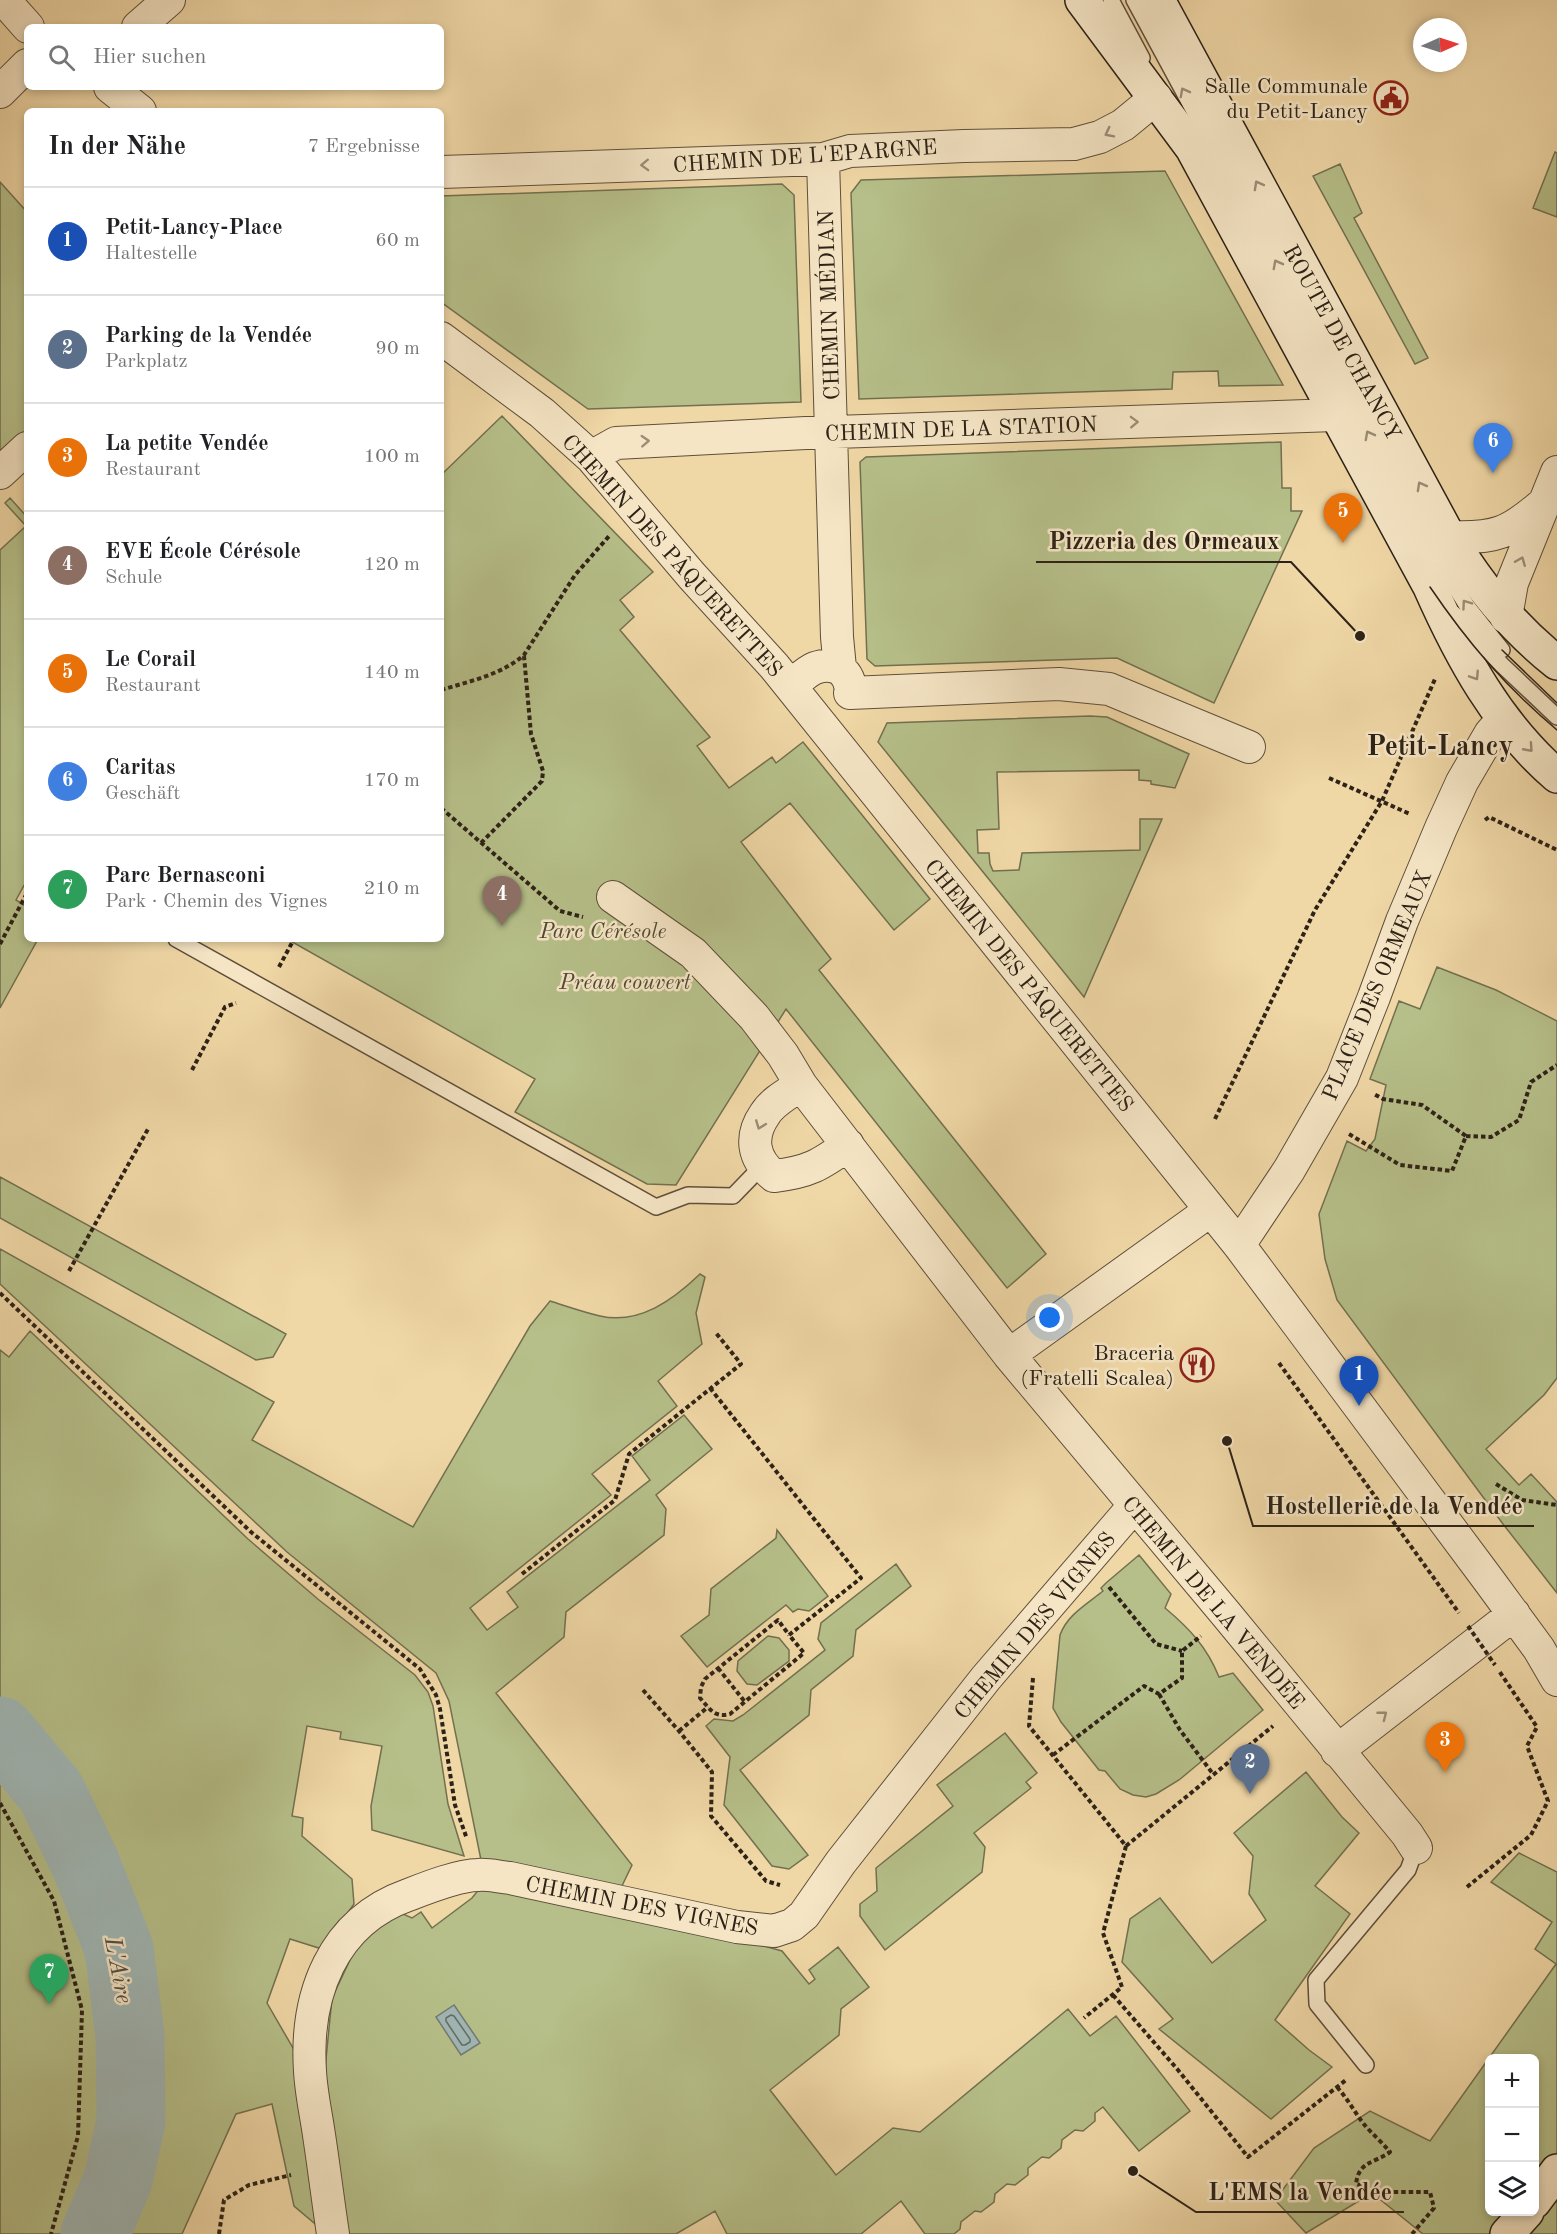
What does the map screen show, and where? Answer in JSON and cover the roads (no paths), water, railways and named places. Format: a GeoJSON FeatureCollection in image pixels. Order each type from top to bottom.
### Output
{"type":"FeatureCollection","features":[{"type":"Feature","properties":{"kind":"main road"},"geometry":{"type":"LineString","coordinates":[[1082,0],[1192,148],[1430,587],[1466,662],[1503,719],[1557,776]]}},
{"type":"Feature","properties":{"kind":"main road","name":"ROUTE DE CHANCY"},"geometry":{"type":"LineString","coordinates":[[1158,0],[1449,537],[1485,591],[1506,617],[1533,644],[1557,663]]}},
{"type":"Feature","properties":{"kind":"main road"},"geometry":{"type":"LineString","coordinates":[[1539,2195],[1557,2171]]}},
{"type":"Feature","properties":{"kind":"main road"},"geometry":{"type":"LineString","coordinates":[[1507,2234],[1523,2216]]}},
{"type":"Feature","properties":{"kind":"street"},"geometry":{"type":"LineString","coordinates":[[4,0],[24,24]]}},
{"type":"Feature","properties":{"kind":"street"},"geometry":{"type":"LineString","coordinates":[[141,24],[169,0]]}},
{"type":"Feature","properties":{"kind":"street"},"geometry":{"type":"LineString","coordinates":[[0,92],[24,68]]}},
{"type":"Feature","properties":{"kind":"street"},"geometry":{"type":"LineString","coordinates":[[114,90],[136,108]]}},
{"type":"Feature","properties":{"kind":"street","name":"CHEMIN DE L'EPARGNE"},"geometry":{"type":"LineString","coordinates":[[444,172],[823,159],[850,151],[1074,144],[1100,137],[1123,125],[1156,98]]}},
{"type":"Feature","properties":{"kind":"street","name":"CHEMIN MÉDIAN"},"geometry":{"type":"LineString","coordinates":[[823,159],[837,638],[845,680]]}},
{"type":"Feature","properties":{"kind":"street","name":"CHEMIN DES PÂQUERETTES"},"geometry":{"type":"LineString","coordinates":[[444,340],[542,413],[591,457],[692,576],[791,686],[1239,1245],[1514,1614],[1539,1649],[1557,1680]]}},
{"type":"Feature","properties":{"kind":"street","name":"CHEMIN DE LA STATION"},"geometry":{"type":"LineString","coordinates":[[591,457],[616,443],[832,432],[1335,415]]}},
{"type":"Feature","properties":{"kind":"street"},"geometry":{"type":"LineString","coordinates":[[0,472],[24,451]]}},
{"type":"Feature","properties":{"kind":"street"},"geometry":{"type":"LineString","coordinates":[[1506,617],[1512,583],[1557,472]]}},
{"type":"Feature","properties":{"kind":"street"},"geometry":{"type":"LineString","coordinates":[[1449,537],[1479,538],[1495,534],[1521,522],[1545,502]]}},
{"type":"Feature","properties":{"kind":"street","name":"CHEMIN DES PÂQUERETTES"},"geometry":{"type":"LineString","coordinates":[[791,686],[814,668],[845,680],[1059,684],[1109,689],[1249,747]]}},
{"type":"Feature","properties":{"kind":"street"},"geometry":{"type":"LineString","coordinates":[[821,726],[849,703],[845,680]]}},
{"type":"Feature","properties":{"kind":"street","name":"PLACE DES ORMEAUX"},"geometry":{"type":"LineString","coordinates":[[1239,1245],[1289,1170],[1342,1078],[1374,998],[1401,921],[1462,782],[1490,734],[1503,719]]}},
{"type":"Feature","properties":{"kind":"street","name":"CHEMIN DE LA VENDÉE"},"geometry":{"type":"LineString","coordinates":[[613,897],[693,953],[754,1017],[801,1085],[1009,1354],[1226,1614],[1407,1834],[1416,1848]]}},
{"type":"Feature","properties":{"kind":"street"},"geometry":{"type":"LineString","coordinates":[[801,1085],[779,1100],[765,1114],[756,1137],[756,1154],[762,1166],[774,1176],[801,1173],[821,1164],[848,1145]]}},
{"type":"Feature","properties":{"kind":"street"},"geometry":{"type":"LineString","coordinates":[[1009,1354],[1211,1210]]}},
{"type":"Feature","properties":{"kind":"street","name":"CHEMIN DES VIGNES"},"geometry":{"type":"LineString","coordinates":[[333,2234],[310,2072],[313,2014],[323,1978],[339,1944],[362,1919],[405,1896],[477,1875],[510,1878],[737,1927],[774,1931],[792,1925],[804,1915],[841,1862],[986,1678],[1134,1506]]}},
{"type":"Feature","properties":{"kind":"street"},"geometry":{"type":"LineString","coordinates":[[1337,1751],[1514,1614]]}},
{"type":"Feature","properties":{"kind":"lane"},"geometry":{"type":"LineString","coordinates":[[1111,0],[1192,148]]}},
{"type":"Feature","properties":{"kind":"lane"},"geometry":{"type":"LineString","coordinates":[[1134,0],[1422,533],[1502,658]]}},
{"type":"Feature","properties":{"kind":"lane"},"geometry":{"type":"LineString","coordinates":[[1430,587],[1502,658],[1557,717]]}},
{"type":"Feature","properties":{"kind":"lane"},"geometry":{"type":"LineString","coordinates":[[1502,658],[1506,617]]}},
{"type":"Feature","properties":{"kind":"lane"},"geometry":{"type":"LineString","coordinates":[[181,942],[656,1207],[688,1195],[733,1196],[762,1166]]}},
{"type":"Feature","properties":{"kind":"lane","name":"CHEMIN DE LA VENDÉE"},"geometry":{"type":"LineString","coordinates":[[1366,2065],[1317,2004],[1316,1980],[1408,1870],[1416,1848]]}},
{"type":"Feature","properties":{"kind":"water"},"geometry":{"type":"Polygon","coordinates":[[[454,2005],[480,2043],[461,2055],[436,2017],[454,2005]]]}},
{"type":"Feature","properties":{"kind":"waterway","name":"L'Aire"},"geometry":{"type":"LineString","coordinates":[[0,1731],[51,1792],[86,1865],[119,1949],[130,2036],[131,2121],[118,2180],[95,2234]]}},
{"type":"Feature","properties":{"kind":"tram line"},"geometry":{"type":"LineString","coordinates":[[1430,587],[1488,663],[1557,730]]}},
{"type":"Feature","properties":{"kind":"tram line"},"geometry":{"type":"LineString","coordinates":[[1502,650],[1557,703]]}},
{"type":"Feature","properties":{"kind":"place","name":"Salle Communale du Petit-Lancy"},"geometry":{"type":"Point","coordinates":[1391,98]}},
{"type":"Feature","properties":{"kind":"place","name":"Caritas"},"geometry":{"type":"Point","coordinates":[1493,473]}},
{"type":"Feature","properties":{"kind":"place","name":"Le Corail"},"geometry":{"type":"Point","coordinates":[1343,543]}},
{"type":"Feature","properties":{"kind":"place","name":"Pizzeria des Ormeaux"},"geometry":{"type":"Point","coordinates":[1360,636]}},
{"type":"Feature","properties":{"kind":"place","name":"EVE École Cérésole"},"geometry":{"type":"Point","coordinates":[502,926]}},
{"type":"Feature","properties":{"kind":"place","name":"Braceria (Fratelli Scalea)"},"geometry":{"type":"Point","coordinates":[1197,1365]}},
{"type":"Feature","properties":{"kind":"place","name":"Petit-Lancy-Place"},"geometry":{"type":"Point","coordinates":[1359,1406]}},
{"type":"Feature","properties":{"kind":"place","name":"Hostellerie de la Vendée"},"geometry":{"type":"Point","coordinates":[1227,1441]}},
{"type":"Feature","properties":{"kind":"place","name":"La petite Vendée"},"geometry":{"type":"Point","coordinates":[1445,1772]}},
{"type":"Feature","properties":{"kind":"place","name":"Parking de la Vendée"},"geometry":{"type":"Point","coordinates":[1250,1794]}},
{"type":"Feature","properties":{"kind":"place","name":"Parc Bernasconi"},"geometry":{"type":"Point","coordinates":[49,2004]}},
{"type":"Feature","properties":{"kind":"place","name":"L'EMS la Vendée"},"geometry":{"type":"Point","coordinates":[1133,2171]}},
{"type":"Feature","properties":{"kind":"district","name":"Petit-Lancy"},"geometry":{"type":"Point","coordinates":[1440,745]}},
{"type":"Feature","properties":{"kind":"park label","name":"Parc Cérésole"},"geometry":{"type":"Point","coordinates":[603,930]}},
{"type":"Feature","properties":{"kind":"park label","name":"Préau couvert"},"geometry":{"type":"Point","coordinates":[625,981]}}]}
